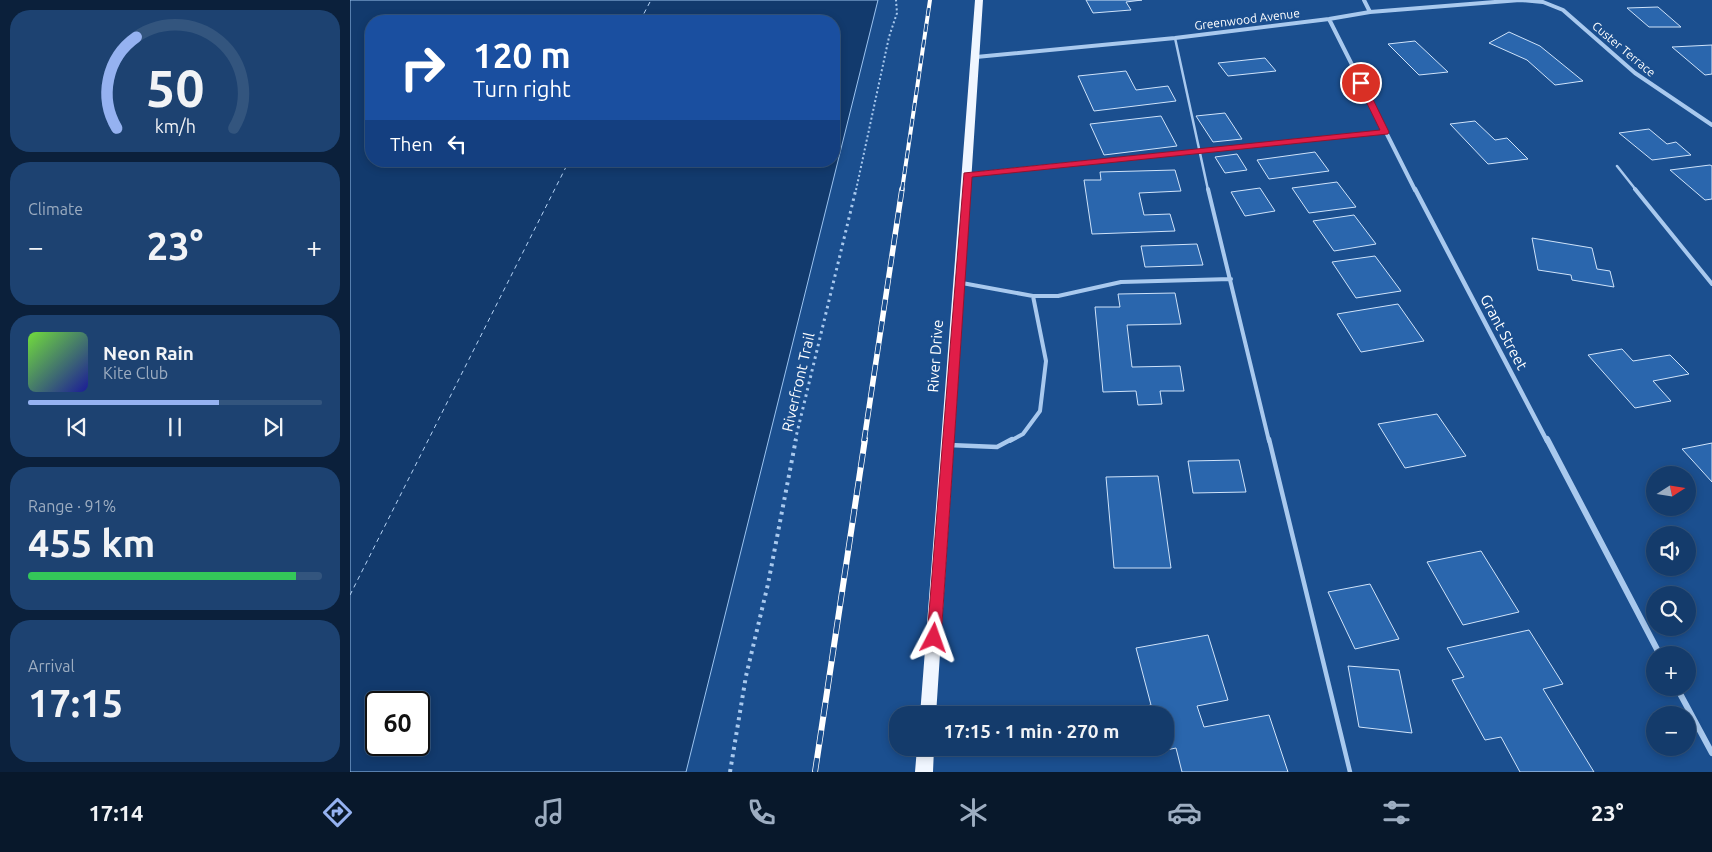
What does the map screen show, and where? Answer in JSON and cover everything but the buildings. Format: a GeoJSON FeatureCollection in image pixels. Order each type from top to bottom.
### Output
{"type":"FeatureCollection","features":[{"type":"Feature","properties":{"kind":"main road","name":"River Drive"},"geometry":{"type":"LineString","coordinates":[[929,706],[979,0]]}},
{"type":"Feature","properties":{"kind":"main road"},"geometry":{"type":"LineString","coordinates":[[924,772],[925,756]]}},
{"type":"Feature","properties":{"kind":"street"},"geometry":{"type":"LineString","coordinates":[[1364,0],[1370,12]]}},
{"type":"Feature","properties":{"kind":"street","name":"Greenwood Avenue"},"geometry":{"type":"LineString","coordinates":[[976,57],[1175,38],[1329,19],[1370,12],[1520,0]]}},
{"type":"Feature","properties":{"kind":"street","name":"Custer Terrace"},"geometry":{"type":"LineString","coordinates":[[1520,0],[1543,2],[1563,10],[1635,73],[1712,125]]}},
{"type":"Feature","properties":{"kind":"street","name":"Grant Street"},"geometry":{"type":"LineString","coordinates":[[1329,19],[1385,132],[1655,646]]}},
{"type":"Feature","properties":{"kind":"street"},"geometry":{"type":"LineString","coordinates":[[1682,696],[1712,753]]}},
{"type":"Feature","properties":{"kind":"lane"},"geometry":{"type":"LineString","coordinates":[[1175,38],[1230,279],[1350,772]]}},
{"type":"Feature","properties":{"kind":"lane"},"geometry":{"type":"LineString","coordinates":[[967,174],[1385,132]]}},
{"type":"Feature","properties":{"kind":"lane"},"geometry":{"type":"LineString","coordinates":[[1617,166],[1712,284]]}},
{"type":"Feature","properties":{"kind":"lane"},"geometry":{"type":"LineString","coordinates":[[959,282],[1033,296],[1058,296],[1121,282],[1230,279]]}},
{"type":"Feature","properties":{"kind":"lane"},"geometry":{"type":"LineString","coordinates":[[948,445],[998,447],[1023,434],[1040,412],[1046,361],[1033,296]]}},
{"type":"Feature","properties":{"kind":"path","name":"Riverfront Trail"},"geometry":{"type":"LineString","coordinates":[[730,772],[746,676],[768,584],[796,438],[848,221],[889,37],[897,13],[896,0]]}},
{"type":"Feature","properties":{"kind":"water"},"geometry":{"type":"Polygon","coordinates":[[[350,0],[878,0],[840,153],[840,15],[365,15],[365,167],[836,167],[686,772],[350,772],[350,0]]]}},
{"type":"Feature","properties":{"kind":"ferry route"},"geometry":{"type":"LineString","coordinates":[[643,15],[651,0]]}},
{"type":"Feature","properties":{"kind":"ferry route"},"geometry":{"type":"LineString","coordinates":[[350,595],[566,167]]}},
{"type":"Feature","properties":{"kind":"railway"},"geometry":{"type":"LineString","coordinates":[[902,190],[930,0]]}},
{"type":"Feature","properties":{"kind":"railway"},"geometry":{"type":"LineString","coordinates":[[864,441],[902,189]]}},
{"type":"Feature","properties":{"kind":"railway"},"geometry":{"type":"LineString","coordinates":[[815,772],[865,439]]}},
{"type":"Feature","properties":{"kind":"route"},"geometry":{"type":"LineString","coordinates":[[934,638],[967,174],[1385,132],[1361,83]]}}]}
